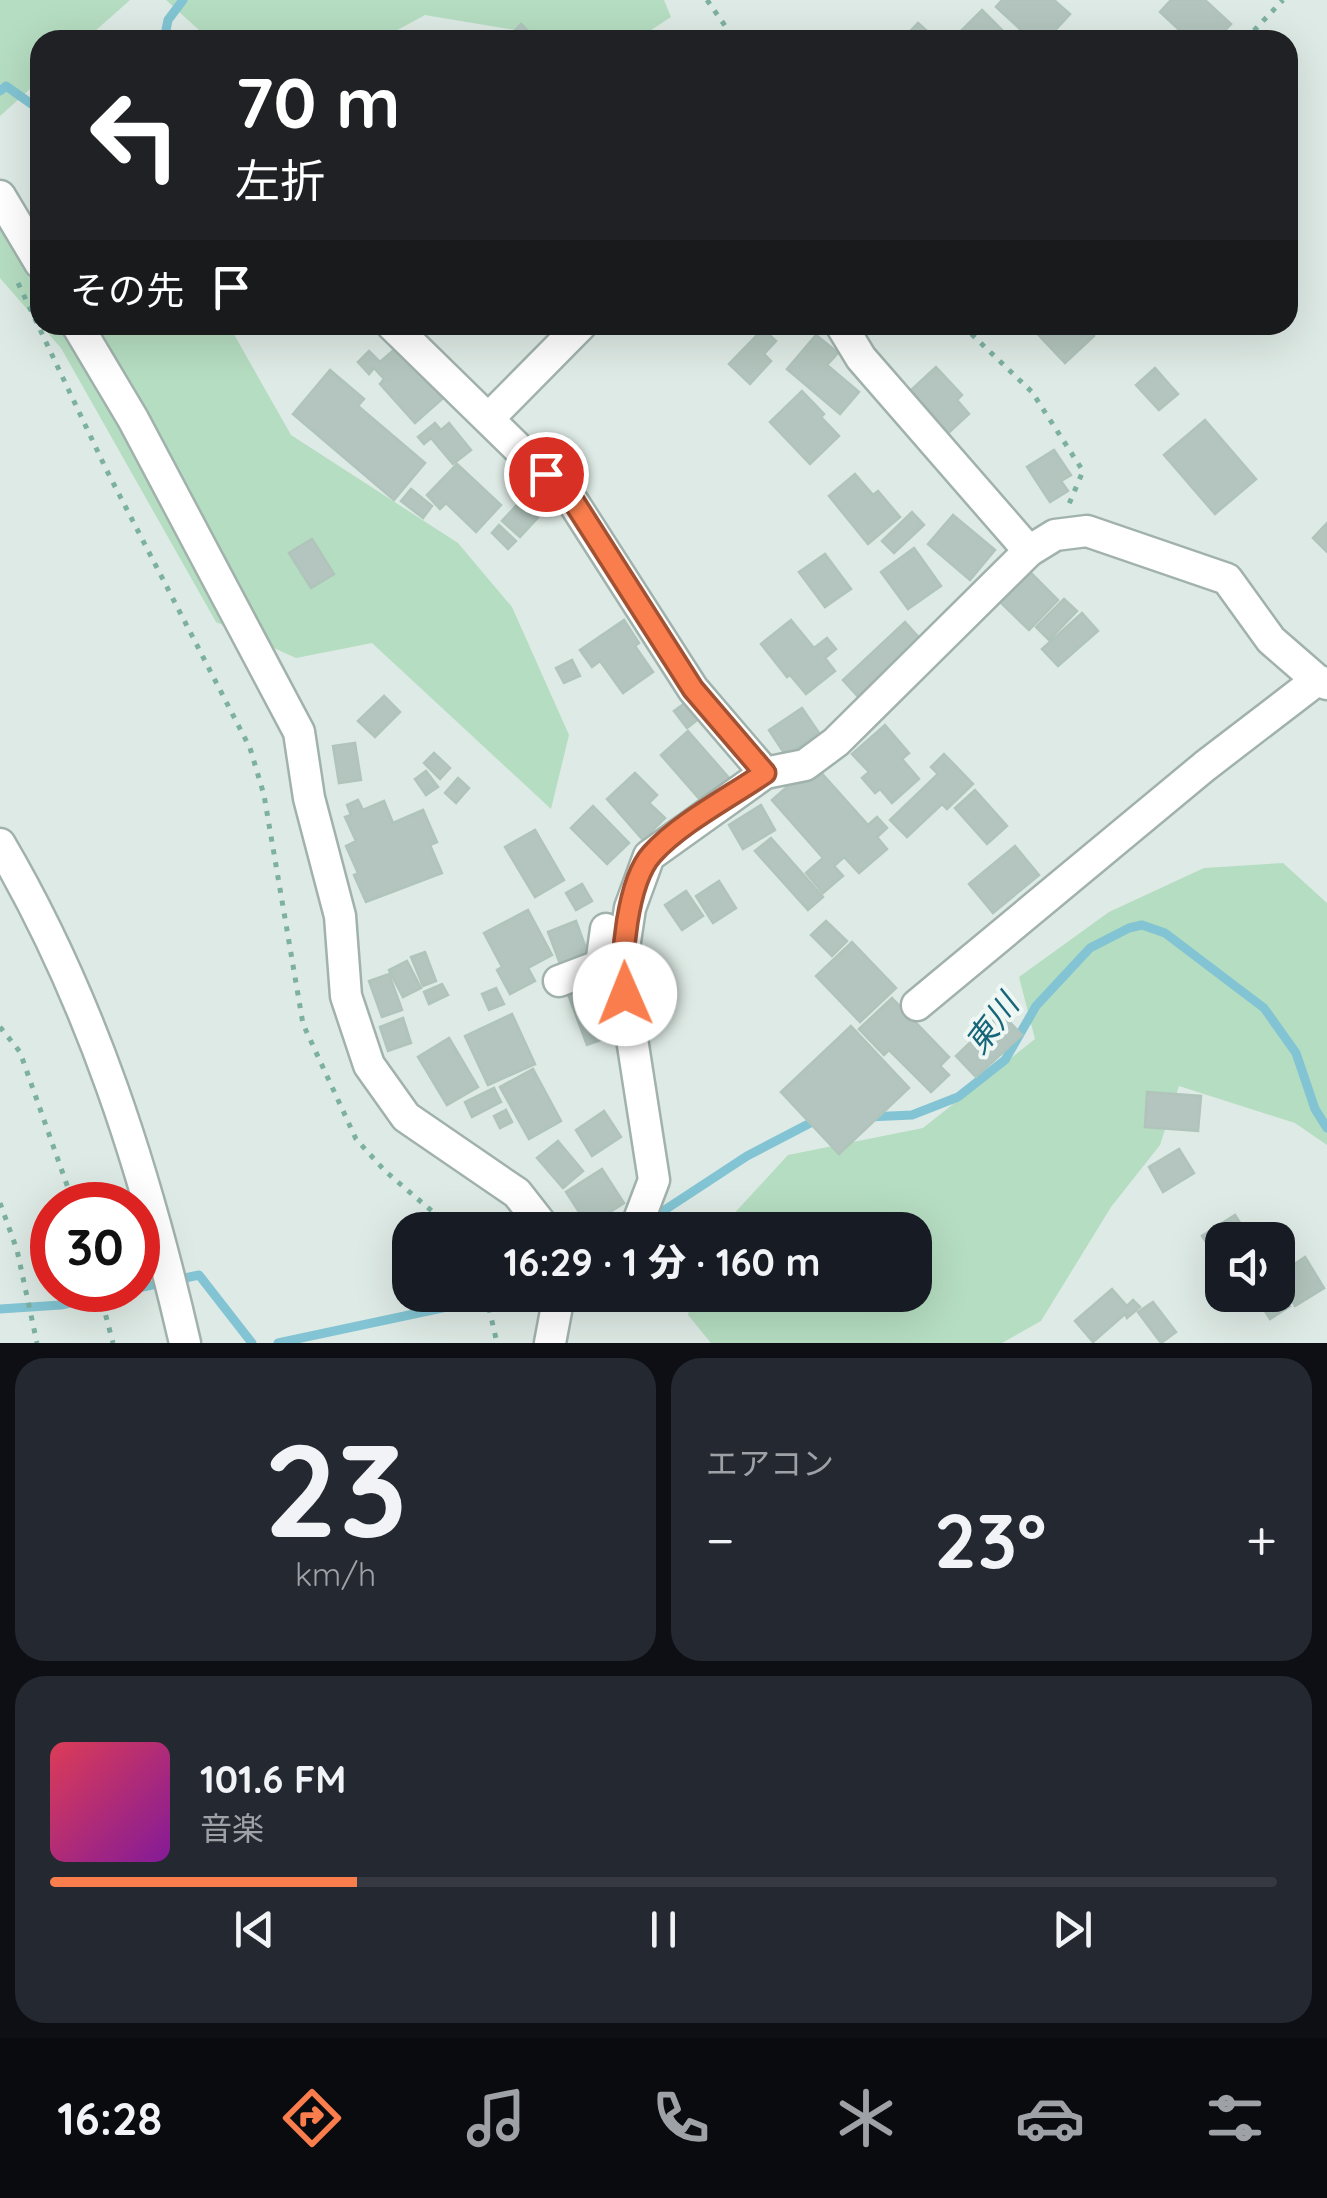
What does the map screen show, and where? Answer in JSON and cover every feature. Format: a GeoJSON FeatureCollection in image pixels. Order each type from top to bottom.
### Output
{"type":"FeatureCollection","features":[{"type":"Feature","properties":{"kind":"street"},"geometry":{"type":"LineString","coordinates":[[0,196],[27,269]]}},
{"type":"Feature","properties":{"kind":"street"},"geometry":{"type":"LineString","coordinates":[[83,335],[133,419],[299,732],[309,798],[340,916],[346,996],[369,1064],[406,1117],[517,1193],[532,1212]]}},
{"type":"Feature","properties":{"kind":"street"},"geometry":{"type":"LineString","coordinates":[[403,335],[574,502],[693,689],[765,773]]}},
{"type":"Feature","properties":{"kind":"street"},"geometry":{"type":"LineString","coordinates":[[490,417],[571,335]]}},
{"type":"Feature","properties":{"kind":"street"},"geometry":{"type":"LineString","coordinates":[[847,335],[861,358],[1029,551]]}},
{"type":"Feature","properties":{"kind":"street"},"geometry":{"type":"LineString","coordinates":[[642,1212],[654,1180],[620,968],[632,900],[649,856],[765,773],[806,765],[836,742],[1029,551],[1055,535],[1086,531],[1227,580],[1271,640],[1322,682],[1206,766],[916,1005]]}},
{"type":"Feature","properties":{"kind":"street"},"geometry":{"type":"LineString","coordinates":[[0,844],[76,995],[127,1126],[186,1343]]}},
{"type":"Feature","properties":{"kind":"street"},"geometry":{"type":"LineString","coordinates":[[559,982],[601,965],[608,914],[632,900]]}},
{"type":"Feature","properties":{"kind":"street"},"geometry":{"type":"LineString","coordinates":[[550,1343],[556,1312]]}},
{"type":"Feature","properties":{"kind":"path"},"geometry":{"type":"LineString","coordinates":[[707,0],[728,30]]}},
{"type":"Feature","properties":{"kind":"path"},"geometry":{"type":"LineString","coordinates":[[1255,30],[1284,0]]}},
{"type":"Feature","properties":{"kind":"path"},"geometry":{"type":"LineString","coordinates":[[53,335],[106,470],[250,748],[264,795],[303,1024],[356,1139],[385,1171],[433,1212]]}},
{"type":"Feature","properties":{"kind":"path"},"geometry":{"type":"LineString","coordinates":[[972,335],[1032,392],[1083,471],[1055,535]]}},
{"type":"Feature","properties":{"kind":"path"},"geometry":{"type":"LineString","coordinates":[[0,1028],[20,1052],[66,1182]]}},
{"type":"Feature","properties":{"kind":"path"},"geometry":{"type":"LineString","coordinates":[[0,1203],[18,1250],[36,1343]]}},
{"type":"Feature","properties":{"kind":"path"},"geometry":{"type":"LineString","coordinates":[[105,1312],[113,1343]]}},
{"type":"Feature","properties":{"kind":"path"},"geometry":{"type":"LineString","coordinates":[[490,1312],[497,1343]]}},
{"type":"Feature","properties":{"kind":"green space"},"geometry":{"type":"Polygon","coordinates":[[[0,0],[130,0],[96,30],[30,30],[30,89],[0,116],[0,0]]]}},
{"type":"Feature","properties":{"kind":"green space"},"geometry":{"type":"Polygon","coordinates":[[[166,0],[664,0],[671,17],[651,30],[515,30],[425,15],[397,30],[199,30],[166,0]]]}},
{"type":"Feature","properties":{"kind":"green space"},"geometry":{"type":"Polygon","coordinates":[[[0,207],[30,242],[30,312],[0,278],[0,207]]]}},
{"type":"Feature","properties":{"kind":"green space"},"geometry":{"type":"Polygon","coordinates":[[[50,335],[234,335],[291,435],[458,543],[512,607],[569,735],[551,809],[372,643],[296,658],[216,622],[61,348],[50,335]]]}},
{"type":"Feature","properties":{"kind":"green space"},"geometry":{"type":"Polygon","coordinates":[[[1283,863],[1327,903],[1327,1145],[1295,1123],[1179,1086],[1160,1145],[1111,1207],[1041,1321],[1002,1343],[711,1343],[689,1312],[932,1312],[932,1212],[736,1212],[788,1155],[923,1128],[1035,1039],[1019,977],[1109,912],[1204,868],[1283,863]]]}},
{"type":"Feature","properties":{"kind":"building"},"geometry":{"type":"Polygon","coordinates":[[[1002,0],[1054,0],[1070,14],[1055,30],[1021,30],[996,7],[1002,0]]]}},
{"type":"Feature","properties":{"kind":"building"},"geometry":{"type":"Polygon","coordinates":[[[1171,0],[1205,0],[1231,24],[1225,30],[1179,30],[1160,12],[1171,0]]]}},
{"type":"Feature","properties":{"kind":"building"},"geometry":{"type":"Polygon","coordinates":[[[982,10],[1002,30],[962,30],[982,10]]]}},
{"type":"Feature","properties":{"kind":"building"},"geometry":{"type":"Polygon","coordinates":[[[757,335],[770,335],[776,341],[764,354],[771,361],[750,384],[729,364],[757,335]]]}},
{"type":"Feature","properties":{"kind":"building"},"geometry":{"type":"Polygon","coordinates":[[[816,335],[838,353],[827,365],[859,392],[840,414],[787,369],[816,335]]]}},
{"type":"Feature","properties":{"kind":"building"},"geometry":{"type":"Polygon","coordinates":[[[1039,335],[1093,335],[1094,336],[1065,363],[1039,335]]]}},
{"type":"Feature","properties":{"kind":"building"},"geometry":{"type":"Polygon","coordinates":[[[396,348],[411,365],[419,358],[450,392],[415,423],[380,384],[384,379],[374,368],[369,374],[358,362],[369,351],[380,362],[396,348]]]}},
{"type":"Feature","properties":{"kind":"building"},"geometry":{"type":"Polygon","coordinates":[[[936,367],[962,395],[957,400],[969,414],[944,437],[932,423],[936,419],[910,391],[936,367]]]}},
{"type":"Feature","properties":{"kind":"building"},"geometry":{"type":"Polygon","coordinates":[[[1155,368],[1178,394],[1159,410],[1136,385],[1155,368]]]}},
{"type":"Feature","properties":{"kind":"building"},"geometry":{"type":"Polygon","coordinates":[[[330,370],[364,399],[358,406],[425,463],[394,500],[293,414],[330,370]]]}},
{"type":"Feature","properties":{"kind":"building"},"geometry":{"type":"Polygon","coordinates":[[[802,391],[839,436],[810,464],[770,422],[802,391]]]}},
{"type":"Feature","properties":{"kind":"building"},"geometry":{"type":"Polygon","coordinates":[[[1205,420],[1256,479],[1215,514],[1164,455],[1205,420]]]}},
{"type":"Feature","properties":{"kind":"building"},"geometry":{"type":"Polygon","coordinates":[[[435,423],[441,430],[449,423],[471,450],[453,464],[431,438],[424,444],[418,437],[435,423]]]}},
{"type":"Feature","properties":{"kind":"building"},"geometry":{"type":"Polygon","coordinates":[[[1054,450],[1071,475],[1061,481],[1068,491],[1050,502],[1027,467],[1054,450]]]}},
{"type":"Feature","properties":{"kind":"building"},"geometry":{"type":"Polygon","coordinates":[[[457,464],[501,505],[476,532],[446,503],[440,509],[427,495],[457,464]]]}},
{"type":"Feature","properties":{"kind":"building"},"geometry":{"type":"Polygon","coordinates":[[[855,474],[873,495],[878,491],[900,517],[868,544],[829,496],[855,474]]]}},
{"type":"Feature","properties":{"kind":"building"},"geometry":{"type":"Polygon","coordinates":[[[538,482],[556,498],[520,537],[502,521],[538,482]]]}},
{"type":"Feature","properties":{"kind":"building"},"geometry":{"type":"Polygon","coordinates":[[[411,489],[432,506],[423,518],[401,501],[411,489]]]}},
{"type":"Feature","properties":{"kind":"building"},"geometry":{"type":"Polygon","coordinates":[[[912,512],[924,525],[894,553],[882,541],[912,512]]]}},
{"type":"Feature","properties":{"kind":"building"},"geometry":{"type":"Polygon","coordinates":[[[953,515],[995,550],[970,580],[928,544],[953,515]]]}},
{"type":"Feature","properties":{"kind":"building"},"geometry":{"type":"Polygon","coordinates":[[[1327,523],[1327,552],[1313,538],[1327,523]]]}},
{"type":"Feature","properties":{"kind":"building"},"geometry":{"type":"Polygon","coordinates":[[[499,525],[516,541],[508,549],[492,533],[499,525]]]}},
{"type":"Feature","properties":{"kind":"building"},"geometry":{"type":"Polygon","coordinates":[[[312,539],[334,574],[311,588],[289,553],[312,539]]]}},
{"type":"Feature","properties":{"kind":"building"},"geometry":{"type":"Polygon","coordinates":[[[914,548],[941,586],[908,609],[881,572],[914,548]]]}},
{"type":"Feature","properties":{"kind":"building"},"geometry":{"type":"Polygon","coordinates":[[[825,554],[851,589],[825,607],[799,572],[825,554]]]}},
{"type":"Feature","properties":{"kind":"building"},"geometry":{"type":"Polygon","coordinates":[[[1027,569],[1058,600],[1029,630],[997,599],[1027,569]]]}},
{"type":"Feature","properties":{"kind":"building"},"geometry":{"type":"Polygon","coordinates":[[[1064,599],[1077,611],[1049,640],[1036,627],[1064,599]]]}},
{"type":"Feature","properties":{"kind":"building"},"geometry":{"type":"Polygon","coordinates":[[[1082,613],[1098,631],[1058,666],[1042,649],[1082,613]]]}},
{"type":"Feature","properties":{"kind":"building"},"geometry":{"type":"Polygon","coordinates":[[[624,620],[639,643],[635,646],[653,672],[623,693],[600,661],[592,667],[580,650],[624,620]]]}},
{"type":"Feature","properties":{"kind":"building"},"geometry":{"type":"Polygon","coordinates":[[[791,620],[814,648],[827,638],[836,649],[825,658],[835,671],[806,694],[761,644],[791,620]]]}},
{"type":"Feature","properties":{"kind":"building"},"geometry":{"type":"Polygon","coordinates":[[[905,622],[923,642],[861,700],[843,680],[905,622]]]}},
{"type":"Feature","properties":{"kind":"building"},"geometry":{"type":"Polygon","coordinates":[[[572,660],[580,676],[564,683],[556,668],[572,660]]]}},
{"type":"Feature","properties":{"kind":"building"},"geometry":{"type":"Polygon","coordinates":[[[384,696],[400,712],[375,737],[358,721],[384,696]]]}},
{"type":"Feature","properties":{"kind":"building"},"geometry":{"type":"Polygon","coordinates":[[[689,700],[701,717],[687,728],[674,711],[689,700]]]}},
{"type":"Feature","properties":{"kind":"building"},"geometry":{"type":"Polygon","coordinates":[[[802,708],[819,733],[786,756],[769,730],[802,708]]]}},
{"type":"Feature","properties":{"kind":"building"},"geometry":{"type":"Polygon","coordinates":[[[885,725],[909,753],[902,759],[919,779],[892,803],[880,789],[875,793],[862,778],[869,772],[852,754],[885,725]]]}},
{"type":"Feature","properties":{"kind":"building"},"geometry":{"type":"Polygon","coordinates":[[[688,731],[729,778],[702,802],[661,755],[688,731]]]}},
{"type":"Feature","properties":{"kind":"building"},"geometry":{"type":"Polygon","coordinates":[[[355,743],[361,780],[339,783],[333,746],[355,743]]]}},
{"type":"Feature","properties":{"kind":"building"},"geometry":{"type":"Polygon","coordinates":[[[434,753],[450,768],[440,779],[424,763],[434,753]]]}},
{"type":"Feature","properties":{"kind":"building"},"geometry":{"type":"Polygon","coordinates":[[[944,754],[973,784],[947,809],[942,804],[907,837],[890,820],[938,774],[931,767],[944,754]]]}},
{"type":"Feature","properties":{"kind":"building"},"geometry":{"type":"Polygon","coordinates":[[[818,769],[868,825],[877,817],[887,828],[877,837],[887,849],[859,873],[844,857],[834,866],[843,876],[823,893],[806,873],[823,858],[772,800],[796,779],[800,784],[818,769]]]}},
{"type":"Feature","properties":{"kind":"building"},"geometry":{"type":"Polygon","coordinates":[[[426,771],[438,787],[426,795],[415,779],[426,771]]]}},
{"type":"Feature","properties":{"kind":"building"},"geometry":{"type":"Polygon","coordinates":[[[635,773],[657,795],[649,803],[665,818],[643,840],[607,799],[635,773]]]}},
{"type":"Feature","properties":{"kind":"building"},"geometry":{"type":"Polygon","coordinates":[[[458,778],[469,788],[456,803],[445,793],[458,778]]]}},
{"type":"Feature","properties":{"kind":"building"},"geometry":{"type":"Polygon","coordinates":[[[975,790],[1007,826],[987,844],[955,808],[975,790]]]}},
{"type":"Feature","properties":{"kind":"building"},"geometry":{"type":"Polygon","coordinates":[[[358,800],[363,810],[384,801],[393,823],[423,810],[437,842],[430,845],[442,873],[366,902],[346,846],[356,841],[345,817],[351,815],[347,805],[358,800]]]}},
{"type":"Feature","properties":{"kind":"building"},"geometry":{"type":"Polygon","coordinates":[[[761,805],[775,830],[743,849],[729,825],[761,805]]]}},
{"type":"Feature","properties":{"kind":"building"},"geometry":{"type":"Polygon","coordinates":[[[593,806],[629,843],[607,864],[571,828],[593,806]]]}},
{"type":"Feature","properties":{"kind":"building"},"geometry":{"type":"Polygon","coordinates":[[[535,830],[564,880],[535,897],[505,847],[535,830]]]}},
{"type":"Feature","properties":{"kind":"building"},"geometry":{"type":"Polygon","coordinates":[[[771,838],[823,897],[808,910],[755,851],[771,838]]]}},
{"type":"Feature","properties":{"kind":"building"},"geometry":{"type":"Polygon","coordinates":[[[1015,846],[1039,875],[993,913],[969,884],[1015,846]]]}},
{"type":"Feature","properties":{"kind":"building"},"geometry":{"type":"Polygon","coordinates":[[[719,881],[736,908],[713,923],[696,896],[719,881]]]}},
{"type":"Feature","properties":{"kind":"building"},"geometry":{"type":"Polygon","coordinates":[[[582,884],[592,901],[576,910],[566,893],[582,884]]]}},
{"type":"Feature","properties":{"kind":"building"},"geometry":{"type":"Polygon","coordinates":[[[686,891],[703,916],[682,930],[665,905],[686,891]]]}},
{"type":"Feature","properties":{"kind":"building"},"geometry":{"type":"Polygon","coordinates":[[[528,910],[552,955],[528,968],[535,981],[510,994],[497,970],[502,967],[484,933],[528,910]]]}},
{"type":"Feature","properties":{"kind":"building"},"geometry":{"type":"Polygon","coordinates":[[[576,921],[590,959],[562,969],[548,932],[576,921]]]}},
{"type":"Feature","properties":{"kind":"building"},"geometry":{"type":"Polygon","coordinates":[[[826,921],[847,941],[832,956],[811,935],[826,921]]]}},
{"type":"Feature","properties":{"kind":"building"},"geometry":{"type":"Polygon","coordinates":[[[852,942],[896,988],[860,1022],[816,976],[852,942]]]}},
{"type":"Feature","properties":{"kind":"building"},"geometry":{"type":"Polygon","coordinates":[[[425,952],[436,981],[423,986],[411,957],[425,952]]]}},
{"type":"Feature","properties":{"kind":"building"},"geometry":{"type":"Polygon","coordinates":[[[407,961],[421,988],[403,997],[389,970],[407,961]]]}},
{"type":"Feature","properties":{"kind":"building"},"geometry":{"type":"Polygon","coordinates":[[[389,974],[402,1010],[382,1017],[369,981],[389,974]]]}},
{"type":"Feature","properties":{"kind":"building"},"geometry":{"type":"Polygon","coordinates":[[[599,974],[612,1006],[607,1008],[617,1034],[587,1045],[565,986],[599,974]]]}},
{"type":"Feature","properties":{"kind":"building"},"geometry":{"type":"Polygon","coordinates":[[[442,984],[448,995],[429,1004],[424,992],[442,984]]]}},
{"type":"Feature","properties":{"kind":"building"},"geometry":{"type":"Polygon","coordinates":[[[496,988],[504,1004],[489,1010],[482,994],[496,988]]]}},
{"type":"Feature","properties":{"kind":"building"},"geometry":{"type":"Polygon","coordinates":[[[892,998],[949,1057],[940,1066],[949,1075],[931,1092],[889,1050],[884,1055],[859,1029],[892,998]]]}},
{"type":"Feature","properties":{"kind":"building"},"geometry":{"type":"Polygon","coordinates":[[[1001,1013],[1022,1035],[976,1077],[956,1056],[1001,1013]]]}},
{"type":"Feature","properties":{"kind":"building"},"geometry":{"type":"Polygon","coordinates":[[[512,1014],[535,1064],[488,1085],[465,1036],[512,1014]]]}},
{"type":"Feature","properties":{"kind":"building"},"geometry":{"type":"Polygon","coordinates":[[[403,1018],[411,1043],[388,1051],[380,1027],[403,1018]]]}},
{"type":"Feature","properties":{"kind":"building"},"geometry":{"type":"Polygon","coordinates":[[[851,1026],[909,1088],[839,1154],[781,1092],[851,1026]]]}},
{"type":"Feature","properties":{"kind":"building"},"geometry":{"type":"Polygon","coordinates":[[[449,1038],[478,1087],[447,1105],[418,1057],[449,1038]]]}},
{"type":"Feature","properties":{"kind":"building"},"geometry":{"type":"Polygon","coordinates":[[[533,1069],[561,1121],[529,1139],[500,1087],[533,1069]]]}},
{"type":"Feature","properties":{"kind":"building"},"geometry":{"type":"Polygon","coordinates":[[[494,1088],[501,1102],[472,1117],[465,1102],[494,1088]]]}},
{"type":"Feature","properties":{"kind":"building"},"geometry":{"type":"Polygon","coordinates":[[[1147,1092],[1201,1096],[1198,1131],[1145,1127],[1147,1092]]]}},
{"type":"Feature","properties":{"kind":"building"},"geometry":{"type":"Polygon","coordinates":[[[506,1110],[512,1122],[500,1128],[494,1116],[506,1110]]]}},
{"type":"Feature","properties":{"kind":"building"},"geometry":{"type":"Polygon","coordinates":[[[604,1111],[621,1137],[592,1156],[576,1130],[604,1111]]]}},
{"type":"Feature","properties":{"kind":"building"},"geometry":{"type":"Polygon","coordinates":[[[558,1141],[583,1171],[563,1188],[537,1158],[558,1141]]]}},
{"type":"Feature","properties":{"kind":"building"},"geometry":{"type":"Polygon","coordinates":[[[1179,1149],[1194,1173],[1163,1192],[1149,1167],[1179,1149]]]}},
{"type":"Feature","properties":{"kind":"building"},"geometry":{"type":"Polygon","coordinates":[[[602,1169],[624,1203],[610,1212],[579,1212],[566,1192],[602,1169]]]}},
{"type":"Feature","properties":{"kind":"building"},"geometry":{"type":"Polygon","coordinates":[[[1305,1257],[1324,1288],[1295,1306],[1295,1264],[1305,1257]]]}},
{"type":"Feature","properties":{"kind":"building"},"geometry":{"type":"Polygon","coordinates":[[[1112,1289],[1127,1306],[1133,1300],[1140,1307],[1127,1318],[1125,1314],[1093,1342],[1075,1321],[1112,1289]]]}},
{"type":"Feature","properties":{"kind":"building"},"geometry":{"type":"Polygon","coordinates":[[[1153,1302],[1176,1332],[1161,1343],[1138,1312],[1153,1302]]]}},
{"type":"Feature","properties":{"kind":"waterway"},"geometry":{"type":"LineString","coordinates":[[166,30],[168,20],[183,0]]}},
{"type":"Feature","properties":{"kind":"waterway"},"geometry":{"type":"LineString","coordinates":[[0,91],[6,86],[30,103]]}},
{"type":"Feature","properties":{"kind":"waterway","name":"東川"},"geometry":{"type":"LineString","coordinates":[[868,1117],[912,1115],[958,1097],[1005,1060],[1036,1006],[1090,948],[1142,925],[1165,933],[1264,1008],[1296,1053],[1315,1109],[1327,1128]]}},
{"type":"Feature","properties":{"kind":"waterway","name":"東川"},"geometry":{"type":"LineString","coordinates":[[662,1212],[747,1156],[818,1119]]}},
{"type":"Feature","properties":{"kind":"waterway","name":"東川"},"geometry":{"type":"LineString","coordinates":[[160,1283],[199,1275],[252,1343]]}},
{"type":"Feature","properties":{"kind":"waterway","name":"東川"},"geometry":{"type":"LineString","coordinates":[[0,1309],[30,1307]]}},
{"type":"Feature","properties":{"kind":"waterway","name":"東川"},"geometry":{"type":"LineString","coordinates":[[278,1343],[423,1312]]}},
{"type":"Feature","properties":{"kind":"route"},"geometry":{"type":"LineString","coordinates":[[546,474],[574,502],[693,689],[765,773],[649,856],[630,908],[620,968],[625,994]]}}]}
